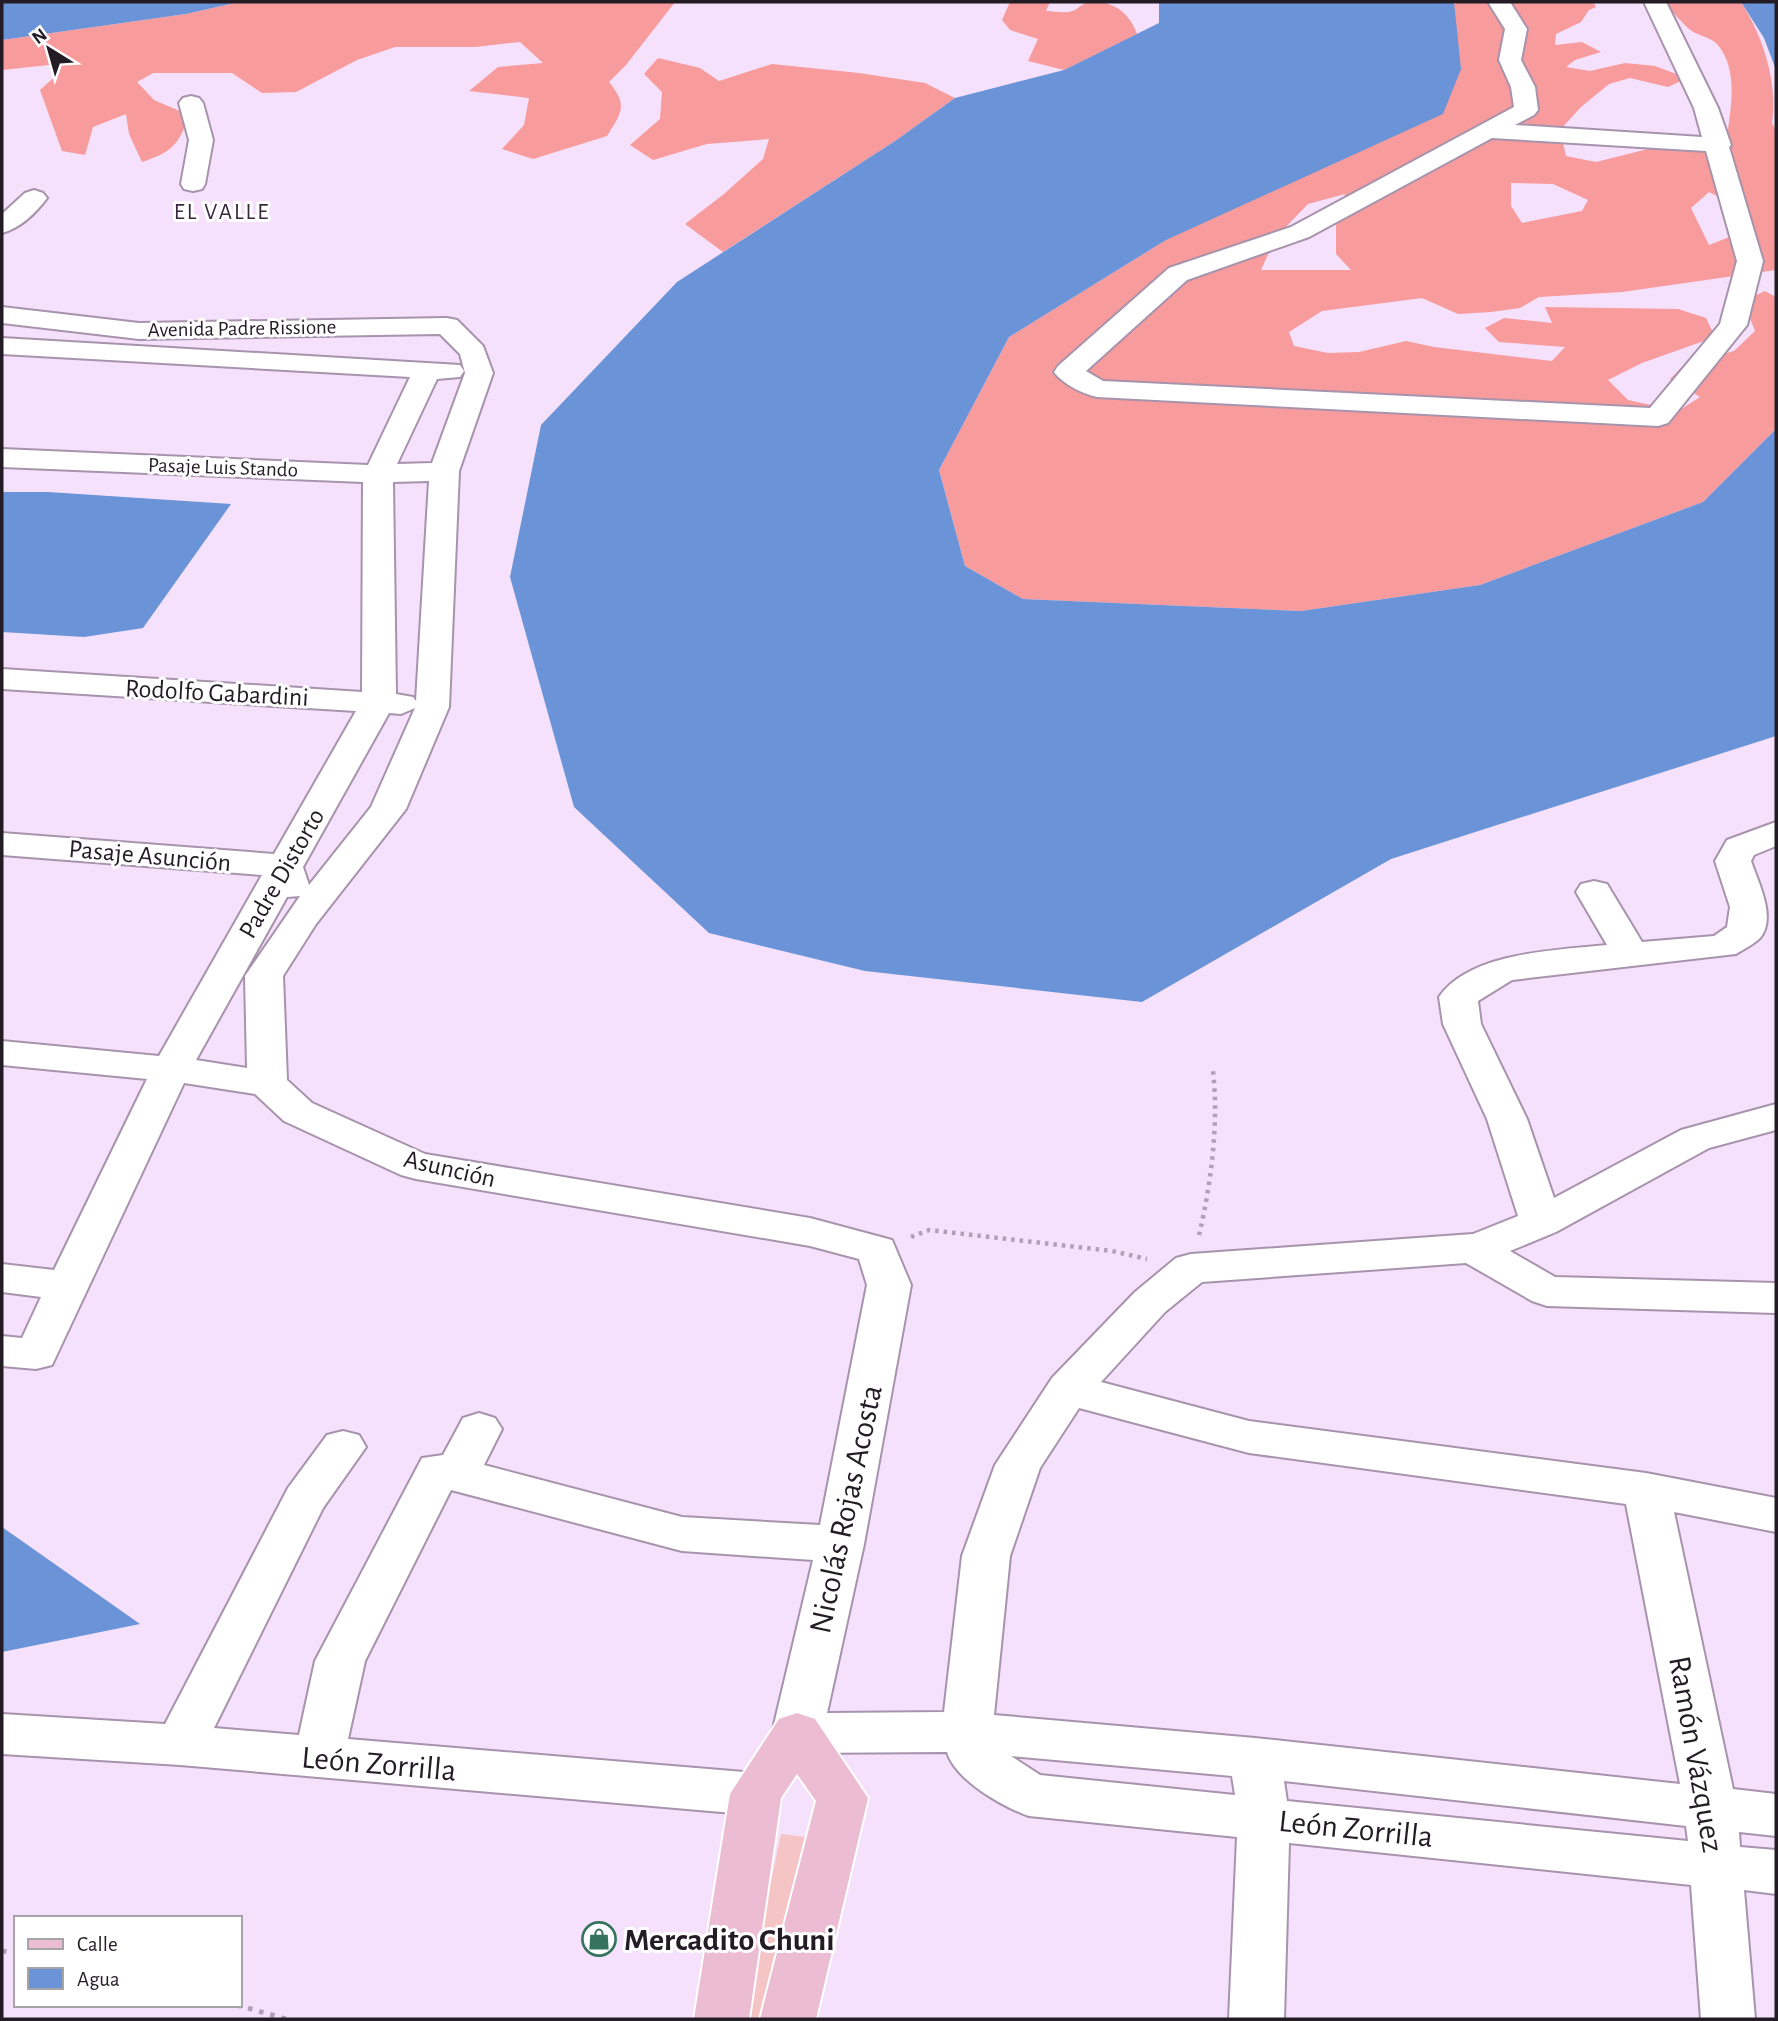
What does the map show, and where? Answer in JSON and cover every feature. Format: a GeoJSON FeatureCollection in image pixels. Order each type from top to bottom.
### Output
{"type":"FeatureCollection","features":[{"type":"Feature","properties":{"kind":"main road"},"geometry":{"type":"LineString","coordinates":[[721,2019],[756,1794],[797,1733],[842,1798],[788,2019]]}},
{"type":"Feature","properties":{"kind":"street"},"geometry":{"type":"LineString","coordinates":[[1499,2],[1516,29],[1510,60],[1523,87],[1526,110],[1300,232],[1178,274],[1068,372],[1097,389],[1658,417],[1733,325],[1750,261],[1719,145],[1706,108],[1655,2]]}},
{"type":"Feature","properties":{"kind":"street"},"geometry":{"type":"LineString","coordinates":[[191,103],[201,140],[192,184]]}},
{"type":"Feature","properties":{"kind":"street"},"geometry":{"type":"LineString","coordinates":[[1490,131],[1719,145]]}},
{"type":"Feature","properties":{"kind":"street"},"geometry":{"type":"LineString","coordinates":[[2,225],[23,211],[34,198]]}},
{"type":"Feature","properties":{"kind":"street","name":"Avenida Padre Rissione"},"geometry":{"type":"LineString","coordinates":[[2,315],[141,331],[360,325],[447,326],[476,362],[426,370],[2,346]]}},
{"type":"Feature","properties":{"kind":"street","name":"Padre Distorto"},"geometry":{"type":"LineString","coordinates":[[268,1083],[264,976],[301,919],[388,809],[432,707],[444,471],[476,362]]}},
{"type":"Feature","properties":{"kind":"street","name":"Padre Distorto"},"geometry":{"type":"LineString","coordinates":[[19,1353],[69,1286],[171,1069],[379,701],[378,474],[426,370]]}},
{"type":"Feature","properties":{"kind":"street","name":"Pasaje Luis Stando"},"geometry":{"type":"LineString","coordinates":[[2,458],[378,474],[444,471]]}},
{"type":"Feature","properties":{"kind":"street","name":"Rodolfo Gabardini"},"geometry":{"type":"LineString","coordinates":[[2,679],[379,701],[432,707]]}},
{"type":"Feature","properties":{"kind":"street"},"geometry":{"type":"LineString","coordinates":[[1541,1222],[1507,1118],[1462,1024],[1458,997],[1501,970],[1558,961],[1723,946],[1745,932],[1748,907],[1733,861],[1740,848],[1776,833]]}},
{"type":"Feature","properties":{"kind":"street","name":"Pasaje Asunción"},"geometry":{"type":"LineString","coordinates":[[2,844],[285,866]]}},
{"type":"Feature","properties":{"kind":"street"},"geometry":{"type":"LineString","coordinates":[[285,866],[301,919]]}},
{"type":"Feature","properties":{"kind":"street"},"geometry":{"type":"LineString","coordinates":[[1594,891],[1632,956]]}},
{"type":"Feature","properties":{"kind":"street"},"geometry":{"type":"LineString","coordinates":[[2,1053],[171,1069],[268,1083]]}},
{"type":"Feature","properties":{"kind":"street","name":"Asunción"},"geometry":{"type":"LineString","coordinates":[[268,1083],[298,1112],[416,1166],[810,1233],[883,1268]]}},
{"type":"Feature","properties":{"kind":"street"},"geometry":{"type":"LineString","coordinates":[[967,1731],[986,1556],[1018,1465],[1068,1389],[1150,1302],[1191,1268],[1479,1248],[1541,1222],[1695,1139],[1776,1117]]}},
{"type":"Feature","properties":{"kind":"street"},"geometry":{"type":"LineString","coordinates":[[1472,1248],[1547,1291],[1776,1298]]}},
{"type":"Feature","properties":{"kind":"street","name":"Nicolás Rojas Acosta"},"geometry":{"type":"LineString","coordinates":[[797,1733],[840,1544],[883,1268]]}},
{"type":"Feature","properties":{"kind":"street"},"geometry":{"type":"LineString","coordinates":[[2,1278],[69,1286]]}},
{"type":"Feature","properties":{"kind":"street"},"geometry":{"type":"LineString","coordinates":[[1068,1389],[1249,1437],[1646,1490],[1776,1515]]}},
{"type":"Feature","properties":{"kind":"street"},"geometry":{"type":"LineString","coordinates":[[456,1474],[479,1429]]}},
{"type":"Feature","properties":{"kind":"street"},"geometry":{"type":"LineString","coordinates":[[180,1745],[304,1500],[343,1447]]}},
{"type":"Feature","properties":{"kind":"street"},"geometry":{"type":"LineString","coordinates":[[319,1758],[340,1661],[438,1469],[682,1534],[840,1544]]}},
{"type":"Feature","properties":{"kind":"street","name":"Ramón Vázquez"},"geometry":{"type":"LineString","coordinates":[[1646,1490],[1711,1808],[1728,2019]]}},
{"type":"Feature","properties":{"kind":"street","name":"León Zorrilla"},"geometry":{"type":"LineString","coordinates":[[797,1733],[967,1731],[1255,1758],[1776,1815]]}},
{"type":"Feature","properties":{"kind":"street","name":"León Zorrilla"},"geometry":{"type":"LineString","coordinates":[[967,1731],[974,1757],[1029,1795],[1776,1872]]}},
{"type":"Feature","properties":{"kind":"street","name":"León Zorrilla"},"geometry":{"type":"LineString","coordinates":[[2,1734],[180,1745],[756,1794]]}},
{"type":"Feature","properties":{"kind":"street"},"geometry":{"type":"LineString","coordinates":[[1255,1758],[1264,1819],[1256,2019]]}},
{"type":"Feature","properties":{"kind":"path"},"geometry":{"type":"LineString","coordinates":[[883,1268],[929,1230],[1112,1251],[1191,1268],[1208,1196],[1215,1089],[1213,1071]]}},
{"type":"Feature","properties":{"kind":"path"},"geometry":{"type":"LineString","coordinates":[[242,2006],[286,2019]]}},
{"type":"Feature","properties":{"kind":"shaded area"},"geometry":{"type":"Polygon","coordinates":[[[239,2],[675,2],[626,65],[609,82],[619,97],[621,109],[607,136],[533,159],[502,149],[524,125],[529,98],[469,91],[498,67],[543,63],[520,42],[475,47],[395,47],[357,60],[296,92],[262,93],[232,73],[153,73],[137,82],[154,100],[189,115],[182,134],[173,146],[161,155],[142,162],[129,134],[126,114],[93,127],[85,155],[62,151],[40,90],[60,72],[49,65],[2,70],[2,40],[186,14],[239,2]]]}},
{"type":"Feature","properties":{"kind":"shaded area"},"geometry":{"type":"Polygon","coordinates":[[[1010,2],[1050,2],[1046,11],[1063,12],[1072,11],[1089,2],[1106,3],[1120,10],[1130,20],[1137,34],[1064,70],[1028,61],[1038,39],[1010,30],[1002,20],[1010,2]]]}},
{"type":"Feature","properties":{"kind":"shaded area"},"geometry":{"type":"Polygon","coordinates":[[[1454,2],[1593,2],[1596,7],[1589,10],[1581,22],[1556,34],[1555,45],[1582,42],[1601,52],[1575,60],[1566,67],[1590,71],[1625,63],[1655,66],[1687,78],[1668,87],[1630,78],[1609,84],[1581,107],[1560,130],[1566,156],[1596,162],[1728,129],[1731,85],[1728,63],[1723,53],[1717,44],[1689,29],[1661,2],[1741,2],[1756,30],[1771,75],[1772,123],[1776,131],[1776,270],[1622,292],[1539,297],[1520,308],[1491,312],[1458,314],[1422,298],[1322,311],[1289,332],[1294,346],[1328,353],[1359,352],[1406,341],[1434,347],[1552,361],[1565,347],[1499,342],[1485,328],[1504,318],[1552,323],[1545,307],[1678,309],[1706,318],[1715,337],[1642,363],[1608,380],[1628,400],[1678,411],[1700,397],[1670,379],[1684,365],[1734,351],[1755,331],[1743,301],[1765,291],[1776,297],[1776,429],[1703,502],[1480,585],[1301,611],[1023,599],[965,566],[939,470],[1009,337],[1166,240],[1456,3],[1454,2]],[[1511,183],[1511,206],[1522,223],[1582,211],[1588,200],[1553,184],[1511,183]],[[1709,192],[1691,208],[1709,245],[1747,230],[1739,207],[1709,192]],[[1345,194],[1308,204],[1276,237],[1261,270],[1351,270],[1336,254],[1336,225],[1345,194]]]}},
{"type":"Feature","properties":{"kind":"shaded area"},"geometry":{"type":"Polygon","coordinates":[[[658,58],[700,68],[719,81],[772,64],[925,83],[955,98],[895,141],[723,252],[685,224],[763,159],[769,139],[707,144],[653,160],[630,145],[660,119],[662,92],[644,74],[658,58]]]}},
{"type":"Feature","properties":{"kind":"shaded area"},"geometry":{"type":"Polygon","coordinates":[[[781,1834],[806,1837],[769,2019],[742,2019],[781,1834]]]}},
{"type":"Feature","properties":{"kind":"water"},"geometry":{"type":"Polygon","coordinates":[[[2,2],[239,2],[186,14],[2,40],[2,2]]]}},
{"type":"Feature","properties":{"kind":"water"},"geometry":{"type":"Polygon","coordinates":[[[1159,2],[1454,2],[1461,69],[1443,114],[1166,240],[1009,337],[939,470],[965,566],[1023,599],[1301,611],[1480,585],[1703,502],[1776,429],[1776,736],[1391,859],[1142,1002],[865,971],[709,933],[574,807],[510,577],[541,425],[677,282],[895,141],[955,98],[1064,70],[1159,23],[1159,2]]]}},
{"type":"Feature","properties":{"kind":"water"},"geometry":{"type":"Polygon","coordinates":[[[1741,2],[1776,2],[1776,70],[1764,38],[1741,2]]]}},
{"type":"Feature","properties":{"kind":"water"},"geometry":{"type":"Polygon","coordinates":[[[2,492],[48,492],[231,504],[143,628],[84,637],[2,632],[2,492]]]}},
{"type":"Feature","properties":{"kind":"water"},"geometry":{"type":"Polygon","coordinates":[[[2,1527],[140,1624],[2,1652],[2,1527]]]}},
{"type":"Feature","properties":{"kind":"place","name":"Mercadito Chuni"},"geometry":{"type":"Point","coordinates":[599,1939]}},
{"type":"Feature","properties":{"kind":"district","name":"EL VALLE"},"geometry":{"type":"Point","coordinates":[222,211]}}]}
